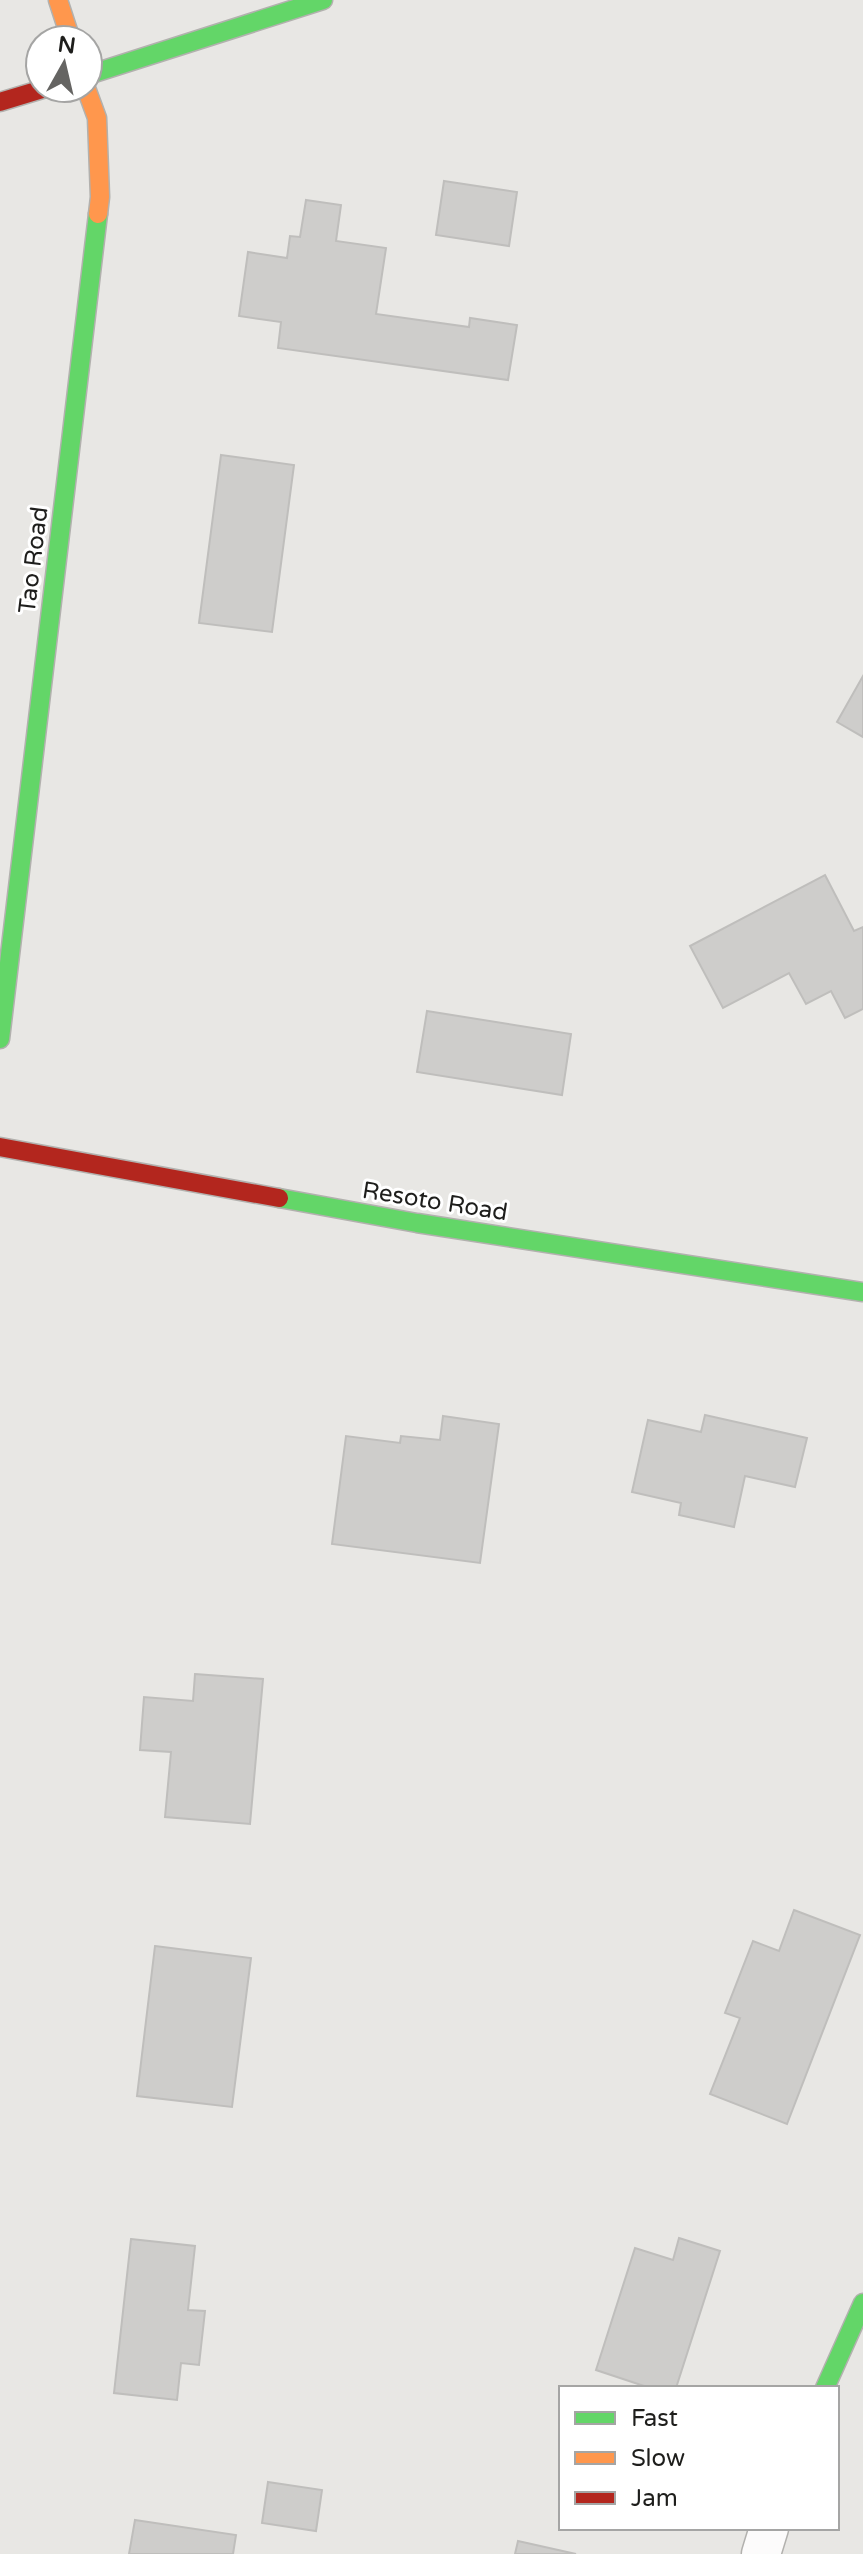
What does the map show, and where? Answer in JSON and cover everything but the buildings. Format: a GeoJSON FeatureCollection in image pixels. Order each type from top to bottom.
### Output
{"type":"FeatureCollection","features":[{"type":"Feature","properties":{"kind":"street"},"geometry":{"type":"LineString","coordinates":[[58,0],[66,24]]}},
{"type":"Feature","properties":{"kind":"street"},"geometry":{"type":"LineString","coordinates":[[104,70],[323,0]]}},
{"type":"Feature","properties":{"kind":"street"},"geometry":{"type":"LineString","coordinates":[[0,102],[24,95]]}},
{"type":"Feature","properties":{"kind":"street","name":"Tao Road"},"geometry":{"type":"LineString","coordinates":[[0,1039],[100,197],[97,118],[92,104]]}},
{"type":"Feature","properties":{"kind":"street","name":"Resoto Road"},"geometry":{"type":"LineString","coordinates":[[0,1147],[417,1223],[863,1292]]}},
{"type":"Feature","properties":{"kind":"street"},"geometry":{"type":"LineString","coordinates":[[826,2386],[863,2303]]}},
{"type":"Feature","properties":{"kind":"street"},"geometry":{"type":"LineString","coordinates":[[761,2554],[768,2530]]}},
{"type":"Feature","properties":{"kind":"traffic: fast"},"geometry":{"type":"LineString","coordinates":[[104,70],[323,0]]}},
{"type":"Feature","properties":{"kind":"traffic: fast"},"geometry":{"type":"LineString","coordinates":[[0,1039],[98,214]]}},
{"type":"Feature","properties":{"kind":"traffic: fast"},"geometry":{"type":"LineString","coordinates":[[279,1198],[417,1223],[863,1292]]}},
{"type":"Feature","properties":{"kind":"traffic: fast"},"geometry":{"type":"LineString","coordinates":[[826,2386],[863,2303]]}},
{"type":"Feature","properties":{"kind":"traffic: slow"},"geometry":{"type":"LineString","coordinates":[[58,0],[66,24]]}},
{"type":"Feature","properties":{"kind":"traffic: slow"},"geometry":{"type":"LineString","coordinates":[[92,104],[97,118],[98,214]]}},
{"type":"Feature","properties":{"kind":"traffic: jam"},"geometry":{"type":"LineString","coordinates":[[0,102],[24,95]]}},
{"type":"Feature","properties":{"kind":"traffic: jam"},"geometry":{"type":"LineString","coordinates":[[0,1147],[279,1198]]}}]}
